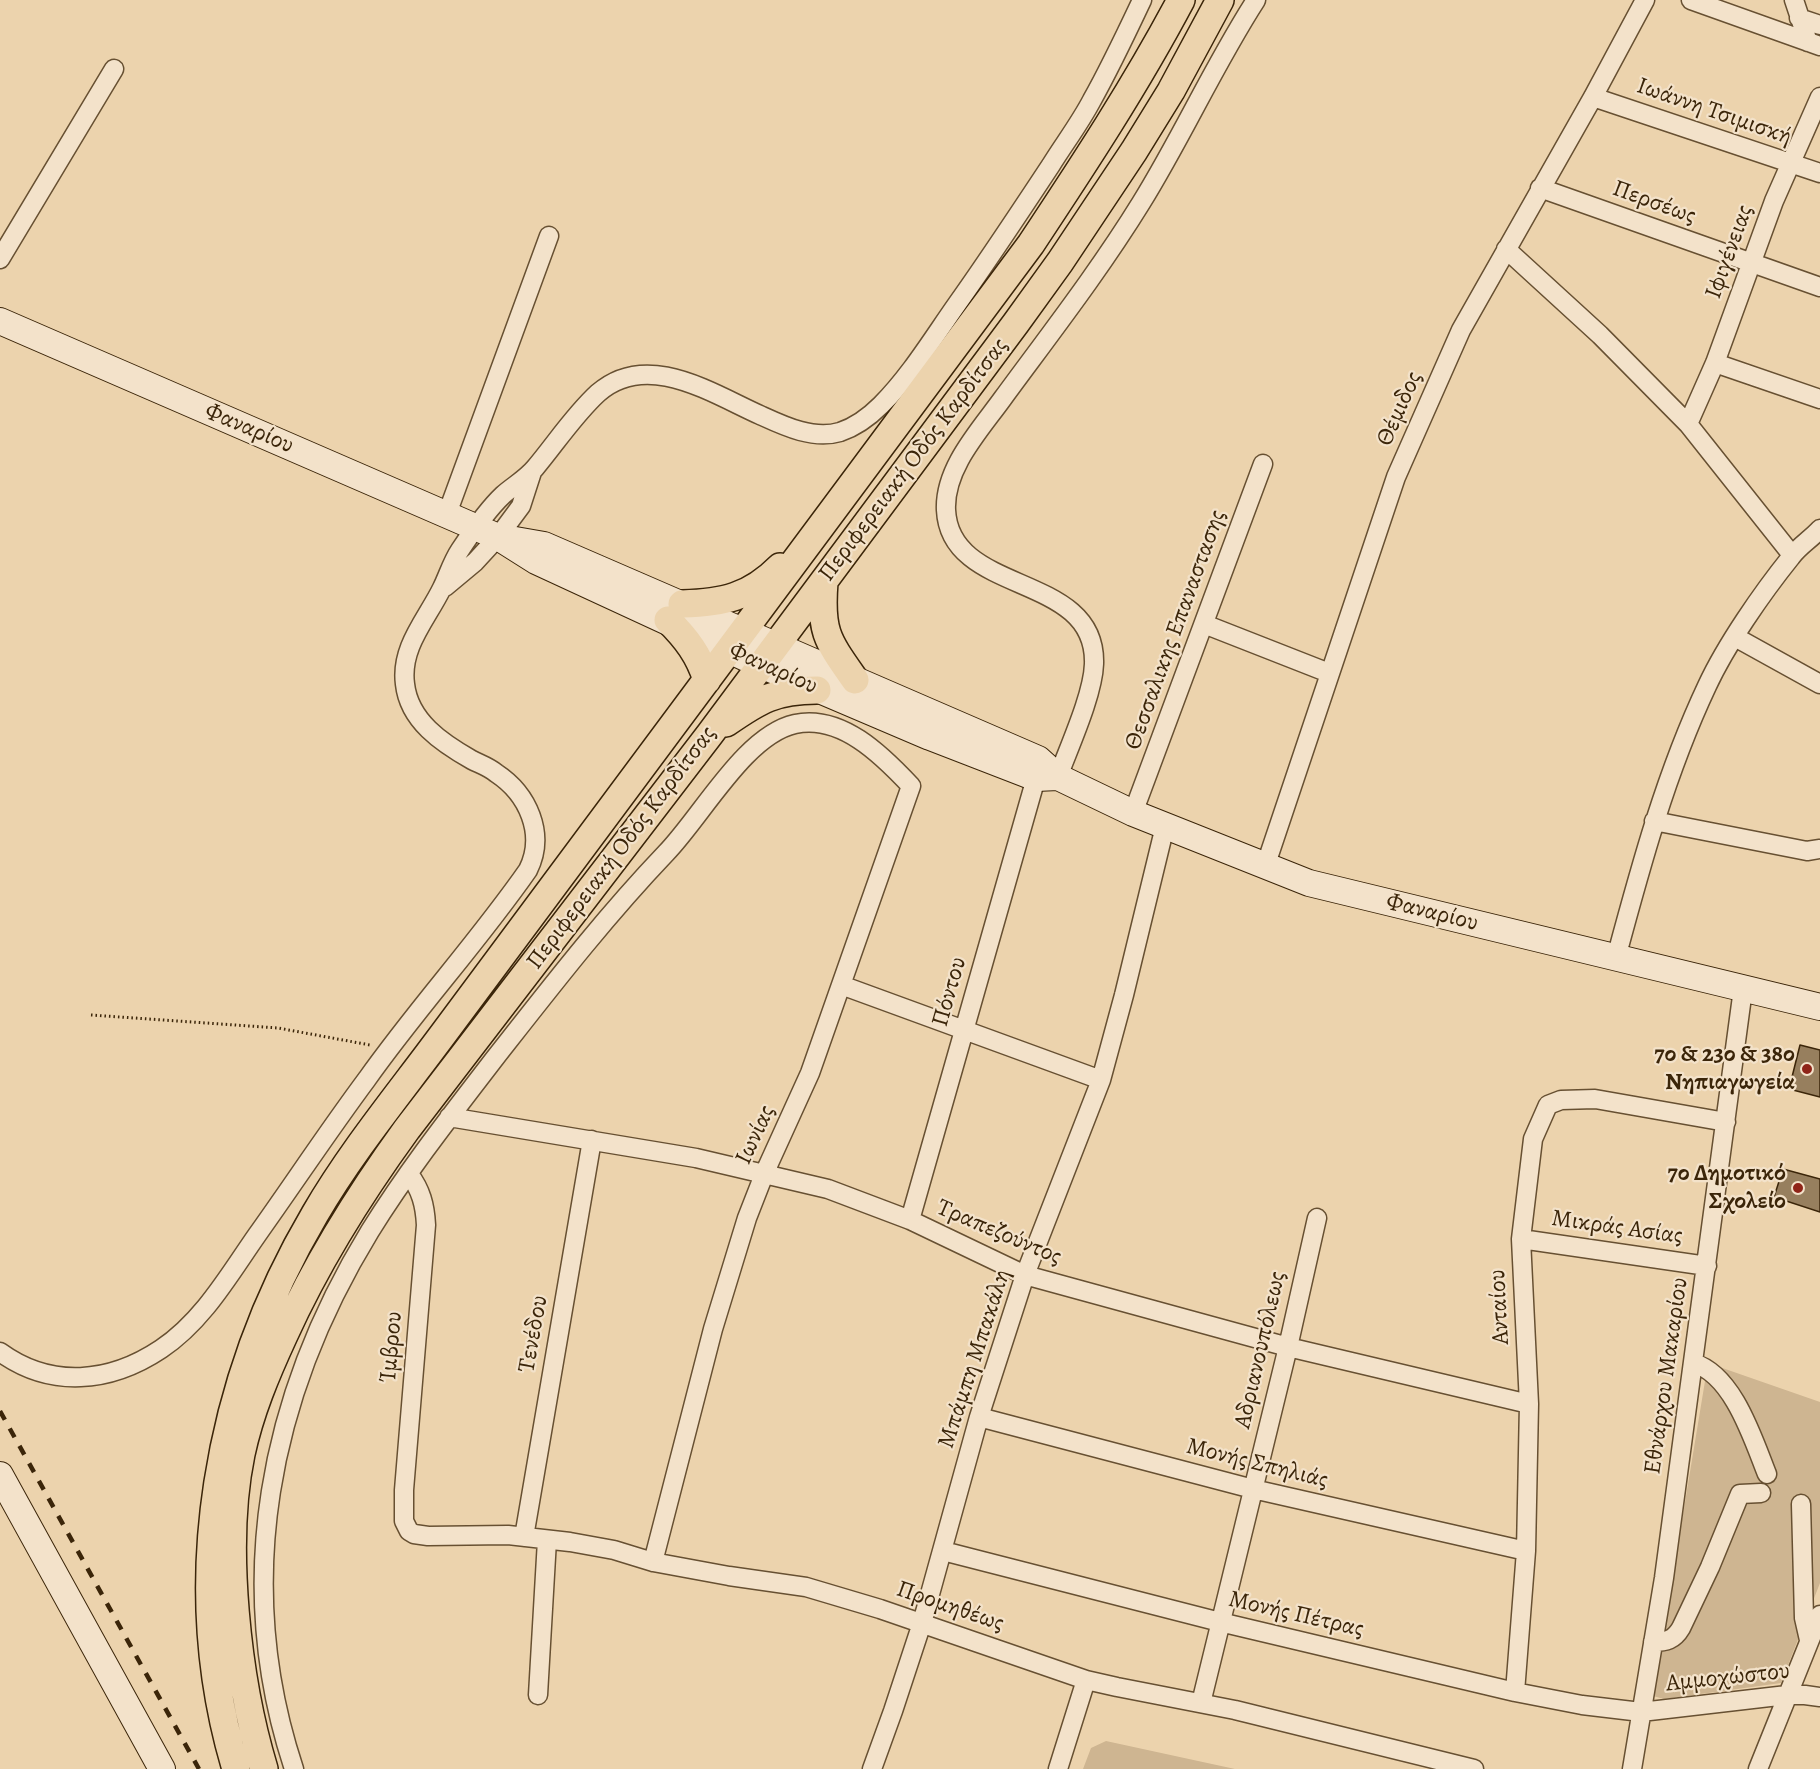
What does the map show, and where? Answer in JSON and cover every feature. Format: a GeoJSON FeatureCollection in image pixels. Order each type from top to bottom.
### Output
{"type":"FeatureCollection","features":[{"type":"Feature","properties":{"kind":"main road","name":"Περιφερειακή Οδός Καρδίτσας"},"geometry":{"type":"LineString","coordinates":[[236,1769],[228,1740],[215,1669],[210,1598],[212,1528],[217,1483],[227,1428],[257,1333],[315,1214],[365,1139],[1031,244],[1106,131],[1181,0]]}},
{"type":"Feature","properties":{"kind":"main road","name":"Περιφερειακή Οδός Καρδίτσας"},"geometry":{"type":"LineString","coordinates":[[264,1769],[249,1707],[235,1590],[234,1523],[237,1479],[247,1429],[273,1359],[326,1250],[373,1176],[434,1093],[710,734],[1060,262],[1171,91],[1220,0]]}},
{"type":"Feature","properties":{"kind":"main road","name":"Φαναρίου"},"geometry":{"type":"LineString","coordinates":[[0,321],[737,640],[768,655],[817,690],[930,737],[1047,777],[1265,867],[1309,883],[1820,1007]]}},
{"type":"Feature","properties":{"kind":"main road"},"geometry":{"type":"LineString","coordinates":[[707,680],[701,662],[686,638],[675,612],[732,598],[748,591],[766,581],[790,557],[809,544]]}},
{"type":"Feature","properties":{"kind":"main road"},"geometry":{"type":"LineString","coordinates":[[824,582],[822,612],[826,633],[833,649],[855,680]]}},
{"type":"Feature","properties":{"kind":"main road","name":"Φαναρίου"},"geometry":{"type":"LineString","coordinates":[[768,655],[855,680],[1038,759],[1047,777]]}},
{"type":"Feature","properties":{"kind":"main road"},"geometry":{"type":"LineString","coordinates":[[710,734],[763,698],[783,692],[817,690]]}},
{"type":"Feature","properties":{"kind":"main road"},"geometry":{"type":"LineString","coordinates":[[0,1475],[162,1769]]}},
{"type":"Feature","properties":{"kind":"street"},"geometry":{"type":"LineString","coordinates":[[0,1352],[22,1366],[46,1375],[89,1377],[116,1371],[163,1348],[201,1313],[221,1288],[368,1077],[531,864],[535,847],[535,832],[531,814],[513,788],[496,772],[472,760],[431,733],[417,716],[407,696],[404,676],[415,634],[441,590],[475,562],[487,532],[521,506],[532,472],[567,427],[600,392],[614,381],[630,375],[652,374],[674,377],[782,425],[812,433],[828,434],[842,431],[873,412],[895,390],[1000,243],[1090,103],[1142,0]]}},
{"type":"Feature","properties":{"kind":"street","name":"Πόντου"},"geometry":{"type":"LineString","coordinates":[[910,1220],[964,1030],[1047,777],[1093,677],[1092,640],[1079,619],[1063,605],[988,569],[967,553],[952,534],[946,510],[953,472],[980,430],[1105,257],[1141,202],[1256,0]]}},
{"type":"Feature","properties":{"kind":"street","name":"Θέμιδος"},"geometry":{"type":"LineString","coordinates":[[1265,867],[1396,477],[1461,330],[1593,97],[1645,0]]}},
{"type":"Feature","properties":{"kind":"street"},"geometry":{"type":"LineString","coordinates":[[1691,0],[1814,44]]}},
{"type":"Feature","properties":{"kind":"street"},"geometry":{"type":"LineString","coordinates":[[1797,9],[1814,44]]}},
{"type":"Feature","properties":{"kind":"street"},"geometry":{"type":"LineString","coordinates":[[1797,9],[1820,25]]}},
{"type":"Feature","properties":{"kind":"street"},"geometry":{"type":"LineString","coordinates":[[0,259],[114,69]]}},
{"type":"Feature","properties":{"kind":"street","name":"Ιωάννη Τσιμισκή"},"geometry":{"type":"LineString","coordinates":[[1593,97],[1820,173]]}},
{"type":"Feature","properties":{"kind":"street","name":"Ιφιγένειας"},"geometry":{"type":"LineString","coordinates":[[1688,424],[1715,363],[1750,263],[1790,162],[1820,97]]}},
{"type":"Feature","properties":{"kind":"street","name":"Περσέως"},"geometry":{"type":"LineString","coordinates":[[1540,188],[1820,287]]}},
{"type":"Feature","properties":{"kind":"street"},"geometry":{"type":"LineString","coordinates":[[447,514],[549,236]]}},
{"type":"Feature","properties":{"kind":"street"},"geometry":{"type":"LineString","coordinates":[[1506,249],[1600,334],[1688,424],[1792,555]]}},
{"type":"Feature","properties":{"kind":"street"},"geometry":{"type":"LineString","coordinates":[[1715,363],[1820,399]]}},
{"type":"Feature","properties":{"kind":"street","name":"Θεσσαλικης Επαναστασης"},"geometry":{"type":"LineString","coordinates":[[1133,813],[1263,464]]}},
{"type":"Feature","properties":{"kind":"street"},"geometry":{"type":"LineString","coordinates":[[1616,958],[1654,821],[1684,739],[1707,685],[1735,637],[1792,555],[1819,531]]}},
{"type":"Feature","properties":{"kind":"street"},"geometry":{"type":"LineString","coordinates":[[1204,624],[1329,673]]}},
{"type":"Feature","properties":{"kind":"street"},"geometry":{"type":"LineString","coordinates":[[1735,637],[1820,684]]}},
{"type":"Feature","properties":{"kind":"street","name":"Ιωνίας"},"geometry":{"type":"LineString","coordinates":[[449,1117],[603,921],[690,827],[755,745],[778,730],[791,725],[819,724],[838,729],[867,745],[911,786],[810,1073],[747,1218],[722,1296],[652,1562]]}},
{"type":"Feature","properties":{"kind":"street"},"geometry":{"type":"LineString","coordinates":[[1654,821],[1807,851],[1820,849]]}},
{"type":"Feature","properties":{"kind":"street","name":"Μπάμπη Μπακάλη"},"geometry":{"type":"LineString","coordinates":[[872,1769],[894,1711],[922,1623],[979,1417],[1025,1275],[1101,1080],[1165,826]]}},
{"type":"Feature","properties":{"kind":"street"},"geometry":{"type":"LineString","coordinates":[[841,985],[1101,1080]]}},
{"type":"Feature","properties":{"kind":"street","name":"Εθνάρχου Μακαρίου"},"geometry":{"type":"LineString","coordinates":[[1632,1769],[1666,1566],[1743,989]]}},
{"type":"Feature","properties":{"kind":"street","name":"Ανταίου"},"geometry":{"type":"LineString","coordinates":[[1515,1692],[1526,1551],[1529,1404],[1521,1239],[1533,1139],[1548,1105],[1561,1100],[1595,1099],[1726,1122]]}},
{"type":"Feature","properties":{"kind":"street"},"geometry":{"type":"LineString","coordinates":[[294,1769],[272,1684],[266,1632],[264,1557],[275,1460],[293,1394],[318,1333],[364,1241],[449,1117]]}},
{"type":"Feature","properties":{"kind":"street","name":"Τραπεζούντος"},"geometry":{"type":"LineString","coordinates":[[449,1117],[696,1158],[828,1189],[910,1220],[1025,1275],[1288,1347],[1529,1404]]}},
{"type":"Feature","properties":{"kind":"street","name":"Τενέδου"},"geometry":{"type":"LineString","coordinates":[[524,1537],[592,1140]]}},
{"type":"Feature","properties":{"kind":"street","name":"Ίμβρου"},"geometry":{"type":"LineString","coordinates":[[406,1527],[403,1510],[404,1490],[426,1235],[422,1197],[410,1174]]}},
{"type":"Feature","properties":{"kind":"street","name":"Αδριανουπόλεως"},"geometry":{"type":"LineString","coordinates":[[1201,1703],[1288,1347],[1317,1218]]}},
{"type":"Feature","properties":{"kind":"street","name":"Μικράς Ασίας"},"geometry":{"type":"LineString","coordinates":[[1521,1239],[1707,1266]]}},
{"type":"Feature","properties":{"kind":"street"},"geometry":{"type":"LineString","coordinates":[[1693,1363],[1707,1368],[1715,1375],[1735,1401],[1767,1474]]}},
{"type":"Feature","properties":{"kind":"street","name":"Μονής Σπηλιάς"},"geometry":{"type":"LineString","coordinates":[[979,1417],[1253,1489],[1526,1551]]}},
{"type":"Feature","properties":{"kind":"street"},"geometry":{"type":"LineString","coordinates":[[1653,1642],[1666,1642],[1678,1634],[1682,1628],[1740,1494],[1761,1493]]}},
{"type":"Feature","properties":{"kind":"street"},"geometry":{"type":"LineString","coordinates":[[1801,1504],[1804,1618],[1809,1640]]}},
{"type":"Feature","properties":{"kind":"street","name":"Προμηθέως"},"geometry":{"type":"LineString","coordinates":[[406,1527],[414,1534],[421,1536],[547,1539],[614,1550],[652,1562],[806,1587],[922,1623],[1086,1680],[1201,1703],[1474,1769]]}},
{"type":"Feature","properties":{"kind":"street"},"geometry":{"type":"LineString","coordinates":[[538,1695],[547,1539]]}},
{"type":"Feature","properties":{"kind":"street","name":"Μονής Πέτρας"},"geometry":{"type":"LineString","coordinates":[[943,1551],[1220,1622],[1515,1692],[1582,1705],[1641,1712]]}},
{"type":"Feature","properties":{"kind":"street"},"geometry":{"type":"LineString","coordinates":[[1758,1769],[1820,1615]]}},
{"type":"Feature","properties":{"kind":"street"},"geometry":{"type":"LineString","coordinates":[[1058,1769],[1086,1680]]}},
{"type":"Feature","properties":{"kind":"street","name":"Αμμοχώστου"},"geometry":{"type":"LineString","coordinates":[[1641,1712],[1787,1695],[1820,1697]]}},
{"type":"Feature","properties":{"kind":"path"},"geometry":{"type":"LineString","coordinates":[[91,1015],[278,1028],[390,1049]]}},
{"type":"Feature","properties":{"kind":"shaded area"},"geometry":{"type":"Polygon","coordinates":[[[1708,1363],[1820,1402],[1820,1583],[1781,1683],[1664,1699],[1653,1696],[1708,1363]]]}},
{"type":"Feature","properties":{"kind":"shaded area"},"geometry":{"type":"Polygon","coordinates":[[[1106,1741],[1235,1769],[1083,1769],[1091,1748],[1106,1741]]]}},
{"type":"Feature","properties":{"kind":"building","name":"7ο & 23ο & 38ο Νηπιαγωγεία"},"geometry":{"type":"Polygon","coordinates":[[[1800,1045],[1820,1050],[1820,1097],[1789,1089],[1800,1045]]]}},
{"type":"Feature","properties":{"kind":"building","name":"7ο Δημοτικό Σχολείο"},"geometry":{"type":"Polygon","coordinates":[[[1783,1169],[1820,1179],[1820,1212],[1774,1197],[1783,1169]]]}},
{"type":"Feature","properties":{"kind":"railway"},"geometry":{"type":"LineString","coordinates":[[0,1411],[199,1769]]}},
{"type":"Feature","properties":{"kind":"place","name":"7ο & 23ο & 38ο Νηπιαγωγεία"},"geometry":{"type":"Point","coordinates":[1807,1069]}},
{"type":"Feature","properties":{"kind":"place","name":"7ο Δημοτικό Σχολείο"},"geometry":{"type":"Point","coordinates":[1798,1188]}}]}
